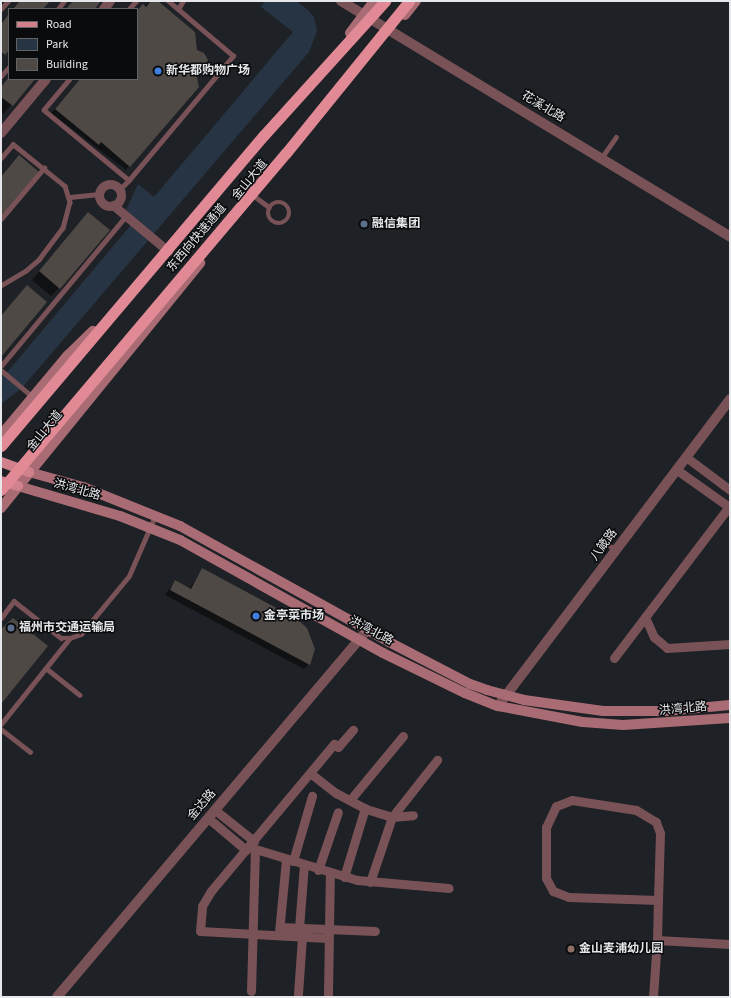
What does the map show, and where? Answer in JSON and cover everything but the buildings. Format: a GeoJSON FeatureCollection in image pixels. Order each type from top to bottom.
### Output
{"type":"FeatureCollection","features":[{"type":"Feature","properties":{"kind":"highway","name":"东西向快速通道"},"geometry":{"type":"LineString","coordinates":[[1,446],[264,134],[385,1]]}},
{"type":"Feature","properties":{"kind":"highway","name":"东西向快速通道"},"geometry":{"type":"LineString","coordinates":[[1,490],[286,153],[409,1]]}},
{"type":"Feature","properties":{"kind":"main road","name":"金山大道"},"geometry":{"type":"LineString","coordinates":[[1,435],[68,355],[143,281],[374,1]]}},
{"type":"Feature","properties":{"kind":"main road","name":"金山大道"},"geometry":{"type":"LineString","coordinates":[[1,508],[253,196],[416,1]]}},
{"type":"Feature","properties":{"kind":"main road"},"geometry":{"type":"LineString","coordinates":[[1,462],[29,472]]}},
{"type":"Feature","properties":{"kind":"main road","name":"洪湾北路"},"geometry":{"type":"LineString","coordinates":[[29,472],[83,487],[156,515],[207,540],[367,630],[470,684],[506,696],[561,707],[626,712],[730,705]]}},
{"type":"Feature","properties":{"kind":"main road"},"geometry":{"type":"LineString","coordinates":[[1,481],[18,486]]}},
{"type":"Feature","properties":{"kind":"main road","name":"洪湾北路"},"geometry":{"type":"LineString","coordinates":[[18,486],[96,508],[150,528],[201,550],[359,640],[465,693],[498,706],[583,722],[623,725],[730,718]]}},
{"type":"Feature","properties":{"kind":"street","name":"花溪北路"},"geometry":{"type":"LineString","coordinates":[[341,1],[602,157],[730,237]]}},
{"type":"Feature","properties":{"kind":"street"},"geometry":{"type":"LineString","coordinates":[[1,133],[45,80]]}},
{"type":"Feature","properties":{"kind":"street"},"geometry":{"type":"LineString","coordinates":[[113,205],[120,199],[119,190],[109,184],[102,187],[98,194],[102,203],[113,205],[168,251]]}},
{"type":"Feature","properties":{"kind":"street","name":"八箴路"},"geometry":{"type":"LineString","coordinates":[[498,706],[730,399]]}},
{"type":"Feature","properties":{"kind":"street"},"geometry":{"type":"LineString","coordinates":[[686,457],[730,490]]}},
{"type":"Feature","properties":{"kind":"street"},"geometry":{"type":"LineString","coordinates":[[614,658],[729,506],[677,470]]}},
{"type":"Feature","properties":{"kind":"street"},"geometry":{"type":"LineString","coordinates":[[645,617],[654,637],[667,648],[730,644]]}},
{"type":"Feature","properties":{"kind":"street","name":"金达路"},"geometry":{"type":"LineString","coordinates":[[57,997],[367,630]]}},
{"type":"Feature","properties":{"kind":"street"},"geometry":{"type":"LineString","coordinates":[[354,730],[338,747],[334,744],[251,847],[204,900],[200,931],[252,934],[299,928],[375,931]]}},
{"type":"Feature","properties":{"kind":"street"},"geometry":{"type":"LineString","coordinates":[[350,800],[403,736]]}},
{"type":"Feature","properties":{"kind":"street"},"geometry":{"type":"LineString","coordinates":[[370,882],[392,817],[437,760]]}},
{"type":"Feature","properties":{"kind":"street"},"geometry":{"type":"LineString","coordinates":[[310,773],[350,800],[365,808],[392,817],[413,815]]}},
{"type":"Feature","properties":{"kind":"street"},"geometry":{"type":"LineString","coordinates":[[280,931],[289,860],[312,796]]}},
{"type":"Feature","properties":{"kind":"street"},"geometry":{"type":"LineString","coordinates":[[653,997],[657,940],[660,833],[656,822],[636,810],[572,800],[556,806],[548,818],[546,827],[546,878],[553,891],[569,897],[658,900]]}},
{"type":"Feature","properties":{"kind":"street"},"geometry":{"type":"LineString","coordinates":[[344,877],[365,808]]}},
{"type":"Feature","properties":{"kind":"street"},"geometry":{"type":"LineString","coordinates":[[215,810],[251,847],[252,934],[250,991]]}},
{"type":"Feature","properties":{"kind":"street"},"geometry":{"type":"LineString","coordinates":[[318,870],[338,812]]}},
{"type":"Feature","properties":{"kind":"street"},"geometry":{"type":"LineString","coordinates":[[208,818],[251,847],[318,870],[370,882],[449,888]]}},
{"type":"Feature","properties":{"kind":"street"},"geometry":{"type":"LineString","coordinates":[[299,928],[304,865]]}},
{"type":"Feature","properties":{"kind":"street"},"geometry":{"type":"LineString","coordinates":[[328,994],[327,938],[330,873]]}},
{"type":"Feature","properties":{"kind":"street"},"geometry":{"type":"LineString","coordinates":[[280,931],[302,937],[327,938]]}},
{"type":"Feature","properties":{"kind":"street"},"geometry":{"type":"LineString","coordinates":[[298,994],[302,937]]}},
{"type":"Feature","properties":{"kind":"street"},"geometry":{"type":"LineString","coordinates":[[657,940],[730,944]]}},
{"type":"Feature","properties":{"kind":"lane"},"geometry":{"type":"LineString","coordinates":[[1,9],[8,1]]}},
{"type":"Feature","properties":{"kind":"lane"},"geometry":{"type":"LineString","coordinates":[[119,190],[233,56],[168,1]]}},
{"type":"Feature","properties":{"kind":"lane"},"geometry":{"type":"LineString","coordinates":[[178,9],[183,1]]}},
{"type":"Feature","properties":{"kind":"lane"},"geometry":{"type":"LineString","coordinates":[[1,76],[8,68]]}},
{"type":"Feature","properties":{"kind":"lane"},"geometry":{"type":"LineString","coordinates":[[69,80],[44,110],[129,180]]}},
{"type":"Feature","properties":{"kind":"lane"},"geometry":{"type":"LineString","coordinates":[[602,157],[616,137]]}},
{"type":"Feature","properties":{"kind":"lane"},"geometry":{"type":"LineString","coordinates":[[1,158],[13,144],[65,186],[70,197],[63,228],[45,253],[30,268],[1,286]]}},
{"type":"Feature","properties":{"kind":"lane"},"geometry":{"type":"LineString","coordinates":[[1,219],[44,168]]}},
{"type":"Feature","properties":{"kind":"lane"},"geometry":{"type":"LineString","coordinates":[[70,197],[98,194]]}},
{"type":"Feature","properties":{"kind":"lane"},"geometry":{"type":"LineString","coordinates":[[253,196],[269,207]]}},
{"type":"Feature","properties":{"kind":"lane"},"geometry":{"type":"LineString","coordinates":[[278,202],[286,204],[290,211],[289,218],[283,224],[273,223],[268,218],[269,207],[278,202]]}},
{"type":"Feature","properties":{"kind":"lane"},"geometry":{"type":"LineString","coordinates":[[1,366],[126,216]]}},
{"type":"Feature","properties":{"kind":"lane"},"geometry":{"type":"LineString","coordinates":[[1,370],[33,397]]}},
{"type":"Feature","properties":{"kind":"lane"},"geometry":{"type":"LineString","coordinates":[[1,724],[70,638],[85,630],[126,580],[156,515]]}},
{"type":"Feature","properties":{"kind":"lane"},"geometry":{"type":"LineString","coordinates":[[602,540],[616,550]]}},
{"type":"Feature","properties":{"kind":"lane"},"geometry":{"type":"LineString","coordinates":[[1,618],[14,601],[57,636],[70,638]]}},
{"type":"Feature","properties":{"kind":"lane"},"geometry":{"type":"LineString","coordinates":[[46,668],[80,695]]}},
{"type":"Feature","properties":{"kind":"lane"},"geometry":{"type":"LineString","coordinates":[[1,729],[30,752]]}},
{"type":"Feature","properties":{"kind":"green space"},"geometry":{"type":"Polygon","coordinates":[[[265,1],[296,1],[308,10],[314,17],[317,31],[309,52],[22,388],[1,404],[1,374],[4,376],[136,219],[126,210],[138,184],[154,197],[293,32],[261,7],[265,1]]]}},
{"type":"Feature","properties":{"kind":"place","name":"新华都购物广场"},"geometry":{"type":"Point","coordinates":[158,71]}},
{"type":"Feature","properties":{"kind":"place","name":"融信集团"},"geometry":{"type":"Point","coordinates":[364,224]}},
{"type":"Feature","properties":{"kind":"place","name":"金亭菜市场"},"geometry":{"type":"Point","coordinates":[256,616]}},
{"type":"Feature","properties":{"kind":"place","name":"福州市交通运输局"},"geometry":{"type":"Point","coordinates":[11,628]}},
{"type":"Feature","properties":{"kind":"place","name":"金山麦浦幼儿园"},"geometry":{"type":"Point","coordinates":[571,949]}}]}
